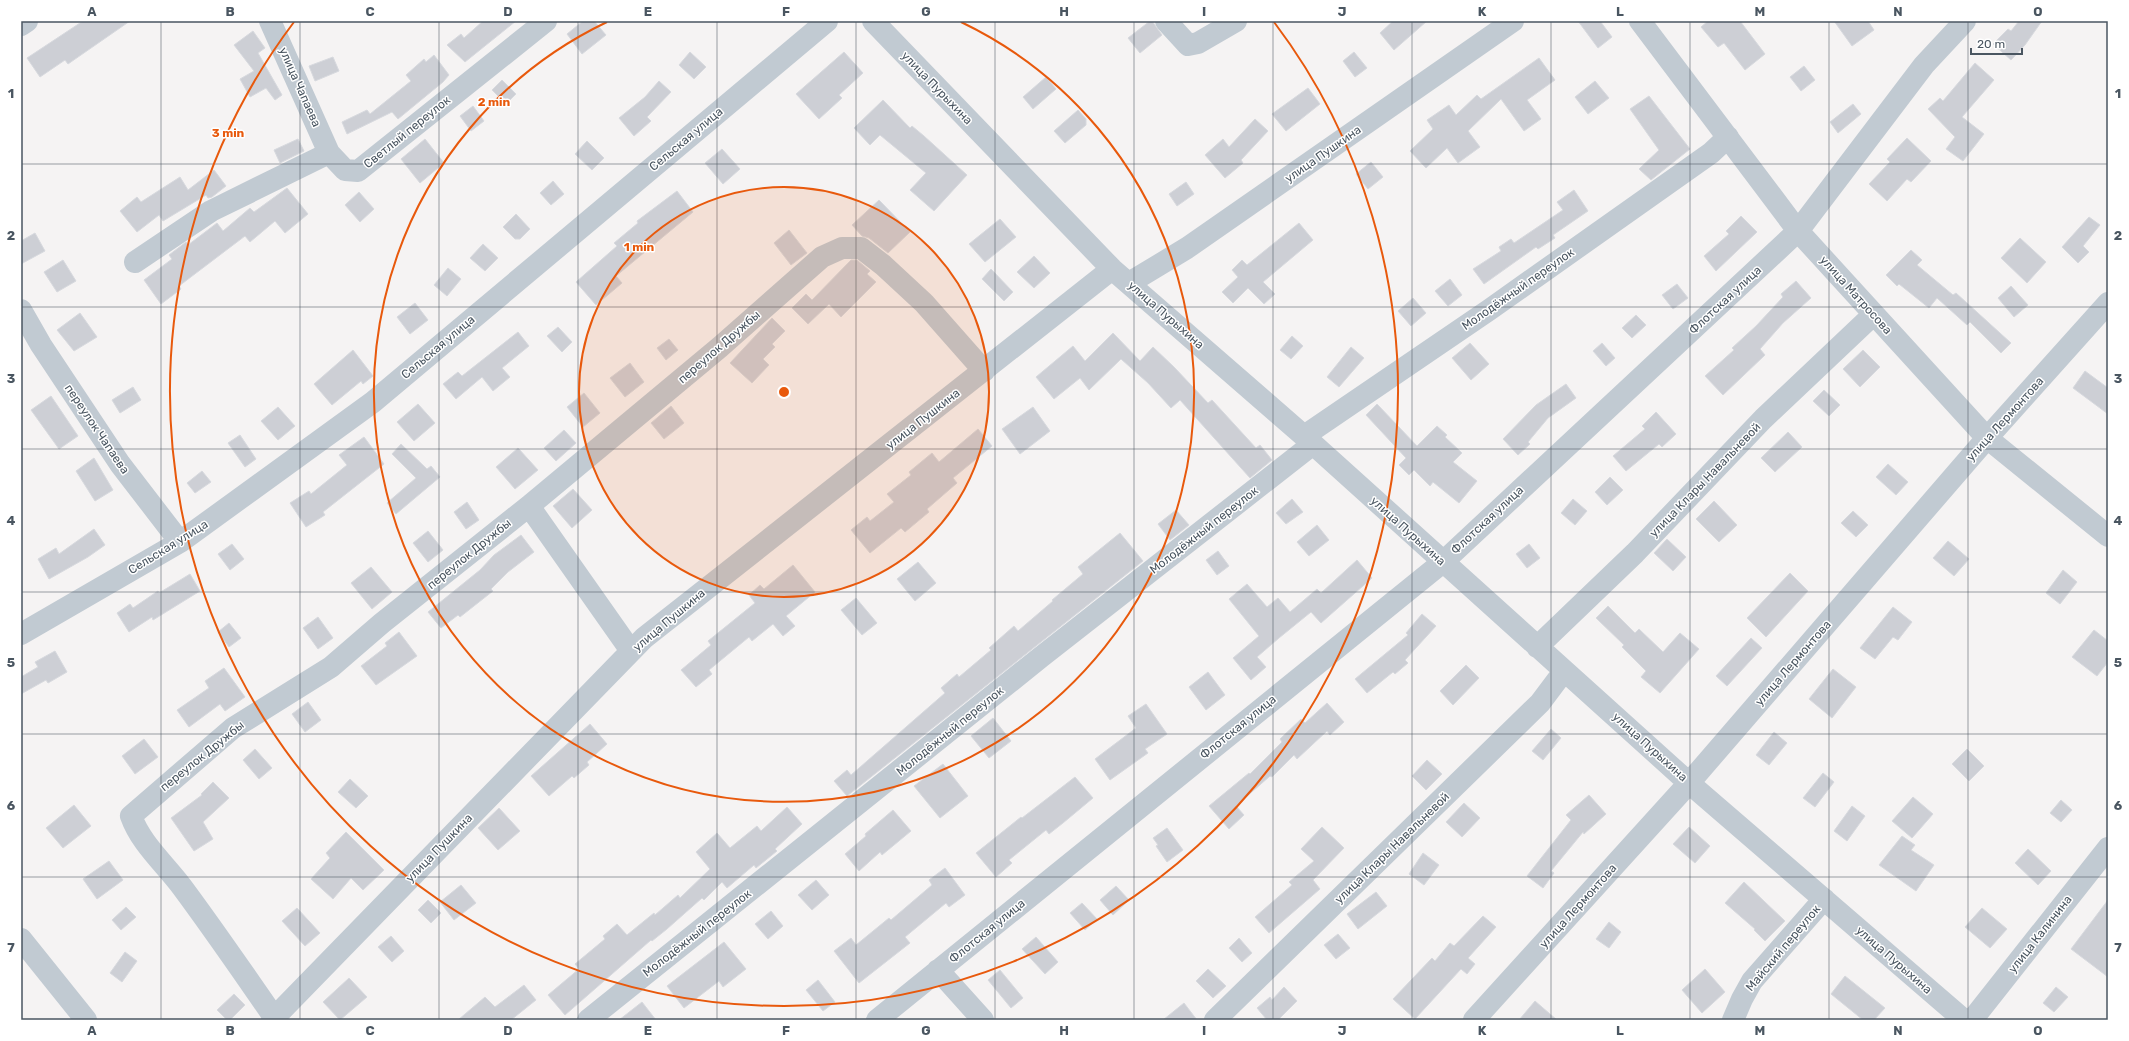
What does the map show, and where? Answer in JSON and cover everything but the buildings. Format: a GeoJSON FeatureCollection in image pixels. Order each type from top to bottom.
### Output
{"type":"FeatureCollection","features":[{"type":"Feature","properties":{"kind":"street"},"geometry":{"type":"LineString","coordinates":[[21,25],[27,21]]}},
{"type":"Feature","properties":{"kind":"street","name":"улица Чапаева"},"geometry":{"type":"LineString","coordinates":[[270,21],[329,152]]}},
{"type":"Feature","properties":{"kind":"street","name":"Светлый переулок"},"geometry":{"type":"LineString","coordinates":[[329,152],[345,170],[358,171],[546,21]]}},
{"type":"Feature","properties":{"kind":"street","name":"Сельская улица"},"geometry":{"type":"LineString","coordinates":[[21,634],[180,542],[373,402],[827,21]]}},
{"type":"Feature","properties":{"kind":"street","name":"улица Пурыхина"},"geometry":{"type":"LineString","coordinates":[[872,21],[1112,269],[1308,440],[1442,562],[1690,783],[1964,1020]]}},
{"type":"Feature","properties":{"kind":"street"},"geometry":{"type":"LineString","coordinates":[[1166,21],[1188,45],[1198,43],[1236,21]]}},
{"type":"Feature","properties":{"kind":"street","name":"улица Пушкина"},"geometry":{"type":"LineString","coordinates":[[1129,283],[1187,248],[1513,21]]}},
{"type":"Feature","properties":{"kind":"street","name":"улица Матросова"},"geometry":{"type":"LineString","coordinates":[[1640,21],[1798,231],[1987,438],[2108,536]]}},
{"type":"Feature","properties":{"kind":"street","name":"Флотская улица"},"geometry":{"type":"LineString","coordinates":[[877,1020],[1442,562],[1798,231],[1924,65],[1965,21]]}},
{"type":"Feature","properties":{"kind":"street","name":"Молодёжный переулок"},"geometry":{"type":"LineString","coordinates":[[588,1020],[1035,662],[1308,440],[1711,153],[1728,137]]}},
{"type":"Feature","properties":{"kind":"street"},"geometry":{"type":"LineString","coordinates":[[135,262],[211,211],[329,152]]}},
{"type":"Feature","properties":{"kind":"street","name":"переулок Дружбы"},"geometry":{"type":"LineString","coordinates":[[273,1019],[181,886],[159,861],[135,827],[131,816],[233,728],[331,667],[382,623],[529,506],[720,347],[822,257],[842,248],[861,248],[883,265],[924,303],[984,371]]}},
{"type":"Feature","properties":{"kind":"street","name":"улица Пушкина"},"geometry":{"type":"LineString","coordinates":[[273,1019],[650,633],[1112,269]]}},
{"type":"Feature","properties":{"kind":"street","name":"улица Лермонтова"},"geometry":{"type":"LineString","coordinates":[[1474,1020],[1690,783],[1987,438],[2108,303]]}},
{"type":"Feature","properties":{"kind":"street","name":"переулок Чапаева"},"geometry":{"type":"LineString","coordinates":[[21,310],[41,345],[120,464],[180,542]]}},
{"type":"Feature","properties":{"kind":"street","name":"улица Клары Навальневой"},"geometry":{"type":"LineString","coordinates":[[1537,647],[1635,554],[1763,420],[1874,314]]}},
{"type":"Feature","properties":{"kind":"street"},"geometry":{"type":"LineString","coordinates":[[529,506],[631,651]]}},
{"type":"Feature","properties":{"kind":"street","name":"улица Клары Навальневой"},"geometry":{"type":"LineString","coordinates":[[1215,1020],[1540,703],[1564,671]]}},
{"type":"Feature","properties":{"kind":"street","name":"улица Калинина"},"geometry":{"type":"LineString","coordinates":[[1972,1020],[2108,848]]}},
{"type":"Feature","properties":{"kind":"street","name":"Майский переулок"},"geometry":{"type":"LineString","coordinates":[[1733,1020],[1752,981],[1824,899]]}},
{"type":"Feature","properties":{"kind":"street"},"geometry":{"type":"LineString","coordinates":[[21,939],[86,1020]]}},
{"type":"Feature","properties":{"kind":"street"},"geometry":{"type":"LineString","coordinates":[[938,970],[983,1020]]}}]}
